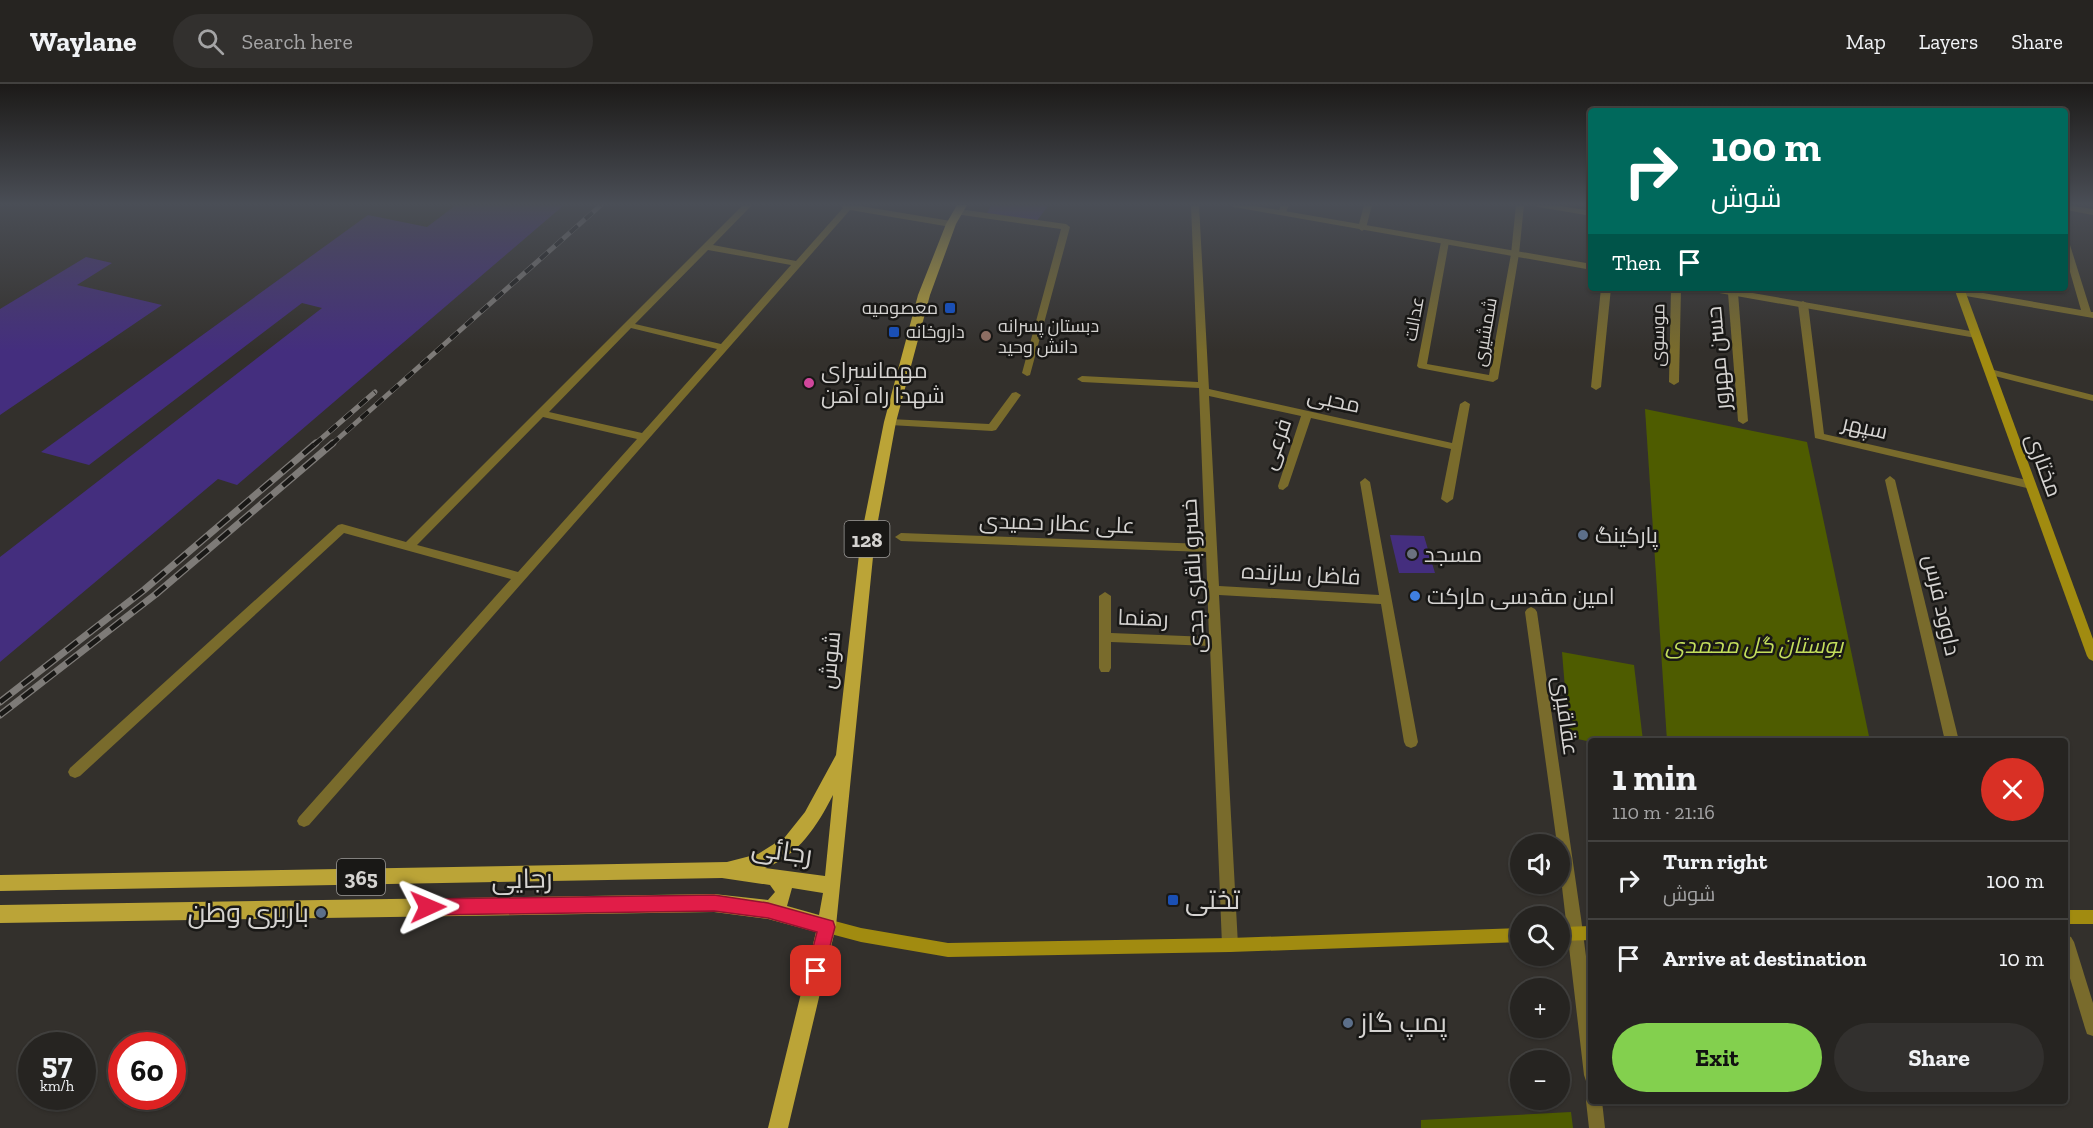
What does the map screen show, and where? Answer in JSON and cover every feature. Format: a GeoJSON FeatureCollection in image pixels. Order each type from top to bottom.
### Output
{"type":"FeatureCollection","features":[{"type":"Feature","properties":{"kind":"main road","name":"شوش"},"geometry":{"type":"LineString","coordinates":[[778,1128],[827,927],[868,537],[890,422],[924,295],[941,254]]}},
{"type":"Feature","properties":{"kind":"main road","name":"مختاری"},"geometry":{"type":"LineString","coordinates":[[1960,291],[2093,656]]}},
{"type":"Feature","properties":{"kind":"main road","name":"365"},"geometry":{"type":"LineString","coordinates":[[722,870],[764,861],[789,845],[812,819],[844,752]]}},
{"type":"Feature","properties":{"kind":"main road","name":"رجائی"},"geometry":{"type":"LineString","coordinates":[[722,870],[833,886]]}},
{"type":"Feature","properties":{"kind":"main road","name":"رجایی"},"geometry":{"type":"LineString","coordinates":[[0,884],[722,870]]}},
{"type":"Feature","properties":{"kind":"main road"},"geometry":{"type":"LineString","coordinates":[[768,910],[780,903],[784,890],[774,876]]}},
{"type":"Feature","properties":{"kind":"main road","name":"رجایی"},"geometry":{"type":"LineString","coordinates":[[0,914],[714,903],[768,910],[827,927]]}},
{"type":"Feature","properties":{"kind":"main road"},"geometry":{"type":"LineString","coordinates":[[2068,917],[2093,916]]}},
{"type":"Feature","properties":{"kind":"main road"},"geometry":{"type":"LineString","coordinates":[[827,927],[948,950],[1230,945],[1510,935]]}},
{"type":"Feature","properties":{"kind":"street"},"geometry":{"type":"LineString","coordinates":[[409,546],[700,254]]}},
{"type":"Feature","properties":{"kind":"street"},"geometry":{"type":"LineString","coordinates":[[743,254],[798,264]]}},
{"type":"Feature","properties":{"kind":"street"},"geometry":{"type":"LineString","coordinates":[[304,821],[807,254]]}},
{"type":"Feature","properties":{"kind":"street"},"geometry":{"type":"LineString","coordinates":[[1027,373],[1059,254]]}},
{"type":"Feature","properties":{"kind":"street","name":"خسرو باقری جدی"},"geometry":{"type":"LineString","coordinates":[[1197,254],[1230,945]]}},
{"type":"Feature","properties":{"kind":"street","name":"عدالت"},"geometry":{"type":"LineString","coordinates":[[1422,366],[1443,254]]}},
{"type":"Feature","properties":{"kind":"street"},"geometry":{"type":"LineString","coordinates":[[1515,254],[1588,266]]}},
{"type":"Feature","properties":{"kind":"street","name":"شمشیری"},"geometry":{"type":"LineString","coordinates":[[1422,366],[1493,379],[1515,254]]}},
{"type":"Feature","properties":{"kind":"street"},"geometry":{"type":"LineString","coordinates":[[1965,291],[2090,315],[2069,254]]}},
{"type":"Feature","properties":{"kind":"street"},"geometry":{"type":"LineString","coordinates":[[1596,387],[1606,291]]}},
{"type":"Feature","properties":{"kind":"street","name":"موسوی"},"geometry":{"type":"LineString","coordinates":[[1674,382],[1676,291]]}},
{"type":"Feature","properties":{"kind":"street"},"geometry":{"type":"LineString","coordinates":[[1723,291],[1976,335]]}},
{"type":"Feature","properties":{"kind":"street","name":"حسن مهرور"},"geometry":{"type":"LineString","coordinates":[[1733,293],[1743,421]]}},
{"type":"Feature","properties":{"kind":"street","name":"سپهر"},"geometry":{"type":"LineString","coordinates":[[1803,304],[1819,436],[2031,485]]}},
{"type":"Feature","properties":{"kind":"street"},"geometry":{"type":"LineString","coordinates":[[629,324],[724,348]]}},
{"type":"Feature","properties":{"kind":"street"},"geometry":{"type":"LineString","coordinates":[[1989,372],[2093,398]]}},
{"type":"Feature","properties":{"kind":"street","name":"محبی"},"geometry":{"type":"LineString","coordinates":[[1082,379],[1203,388],[1457,447]]}},
{"type":"Feature","properties":{"kind":"street"},"geometry":{"type":"LineString","coordinates":[[890,422],[992,428],[1016,395]]}},
{"type":"Feature","properties":{"kind":"street"},"geometry":{"type":"LineString","coordinates":[[1447,499],[1466,404]]}},
{"type":"Feature","properties":{"kind":"street"},"geometry":{"type":"LineString","coordinates":[[541,413],[644,437]]}},
{"type":"Feature","properties":{"kind":"street","name":"فرعی"},"geometry":{"type":"LineString","coordinates":[[1283,486],[1307,414]]}},
{"type":"Feature","properties":{"kind":"street","name":"داوود فرس"},"geometry":{"type":"LineString","coordinates":[[1890,480],[1951,738]]}},
{"type":"Feature","properties":{"kind":"street","name":"فاضل سازنده"},"geometry":{"type":"LineString","coordinates":[[1365,482],[1411,742]]}},
{"type":"Feature","properties":{"kind":"street"},"geometry":{"type":"LineString","coordinates":[[75,772],[342,528],[520,577]]}},
{"type":"Feature","properties":{"kind":"street","name":"علی عطار حمیدی"},"geometry":{"type":"LineString","coordinates":[[901,537],[1211,548]]}},
{"type":"Feature","properties":{"kind":"street","name":"فاضل سازنده"},"geometry":{"type":"LineString","coordinates":[[1213,590],[1386,600]]}},
{"type":"Feature","properties":{"kind":"street"},"geometry":{"type":"LineString","coordinates":[[1105,596],[1105,668]]}},
{"type":"Feature","properties":{"kind":"street","name":"عقاقیری"},"geometry":{"type":"LineString","coordinates":[[1531,612],[1576,933],[1588,1039]]}},
{"type":"Feature","properties":{"kind":"street","name":"رهنما"},"geometry":{"type":"LineString","coordinates":[[1105,637],[1216,642]]}},
{"type":"Feature","properties":{"kind":"street"},"geometry":{"type":"LineString","coordinates":[[2068,948],[2093,1028]]}},
{"type":"Feature","properties":{"kind":"street"},"geometry":{"type":"LineString","coordinates":[[1594,1104],[1597,1128]]}},
{"type":"Feature","properties":{"kind":"green space","name":"بوستان گل محمدی"},"geometry":{"type":"Polygon","coordinates":[[[1645,409],[1807,442],[1869,738],[1667,738],[1645,409]]]}},
{"type":"Feature","properties":{"kind":"green space"},"geometry":{"type":"Polygon","coordinates":[[[1562,652],[1634,665],[1643,738],[1588,738],[1588,741],[1569,737],[1562,652]]]}},
{"type":"Feature","properties":{"kind":"green space"},"geometry":{"type":"Polygon","coordinates":[[[1571,1112],[1573,1128],[1421,1128],[1421,1120],[1571,1112]]]}},
{"type":"Feature","properties":{"kind":"building"},"geometry":{"type":"Polygon","coordinates":[[[315,254],[507,254],[237,485],[218,479],[0,662],[0,557],[322,308],[302,303],[89,465],[41,452],[315,254]]]}},
{"type":"Feature","properties":{"kind":"building"},"geometry":{"type":"Polygon","coordinates":[[[86,257],[112,263],[77,285],[162,305],[0,415],[0,309],[86,257]]]}},
{"type":"Feature","properties":{"kind":"building","name":"مسجد"},"geometry":{"type":"Polygon","coordinates":[[[1390,535],[1424,536],[1435,573],[1399,573],[1390,535]]]}},
{"type":"Feature","properties":{"kind":"railway"},"geometry":{"type":"LineString","coordinates":[[331,445],[546,254]]}},
{"type":"Feature","properties":{"kind":"railway"},"geometry":{"type":"LineString","coordinates":[[314,445],[375,392]]}},
{"type":"Feature","properties":{"kind":"railway"},"geometry":{"type":"LineString","coordinates":[[0,702],[144,590],[316,443]]}},
{"type":"Feature","properties":{"kind":"railway"},"geometry":{"type":"LineString","coordinates":[[0,715],[156,594],[333,443]]}},
{"type":"Feature","properties":{"kind":"place","name":"معصومیه"},"geometry":{"type":"Point","coordinates":[950,308]}},
{"type":"Feature","properties":{"kind":"place","name":"داروخانه"},"geometry":{"type":"Point","coordinates":[894,332]}},
{"type":"Feature","properties":{"kind":"place","name":"دبستان پسرانه دانش وحید"},"geometry":{"type":"Point","coordinates":[986,336]}},
{"type":"Feature","properties":{"kind":"place","name":"مهمانسرای شهدا راه آهن"},"geometry":{"type":"Point","coordinates":[809,383]}},
{"type":"Feature","properties":{"kind":"place","name":"پارکینگ"},"geometry":{"type":"Point","coordinates":[1583,535]}},
{"type":"Feature","properties":{"kind":"place","name":"مسجد"},"geometry":{"type":"Point","coordinates":[1412,554]}},
{"type":"Feature","properties":{"kind":"place","name":"امین مقدسی مارکت"},"geometry":{"type":"Point","coordinates":[1415,596]}},
{"type":"Feature","properties":{"kind":"place","name":"تختی"},"geometry":{"type":"Point","coordinates":[1173,900]}},
{"type":"Feature","properties":{"kind":"place","name":"باربری وطن"},"geometry":{"type":"Point","coordinates":[321,913]}},
{"type":"Feature","properties":{"kind":"place","name":"پمپ گاز"},"geometry":{"type":"Point","coordinates":[1348,1023]}},
{"type":"Feature","properties":{"kind":"route"},"geometry":{"type":"LineString","coordinates":[[428,907],[714,903],[768,910],[827,927],[816,971]]}}]}
